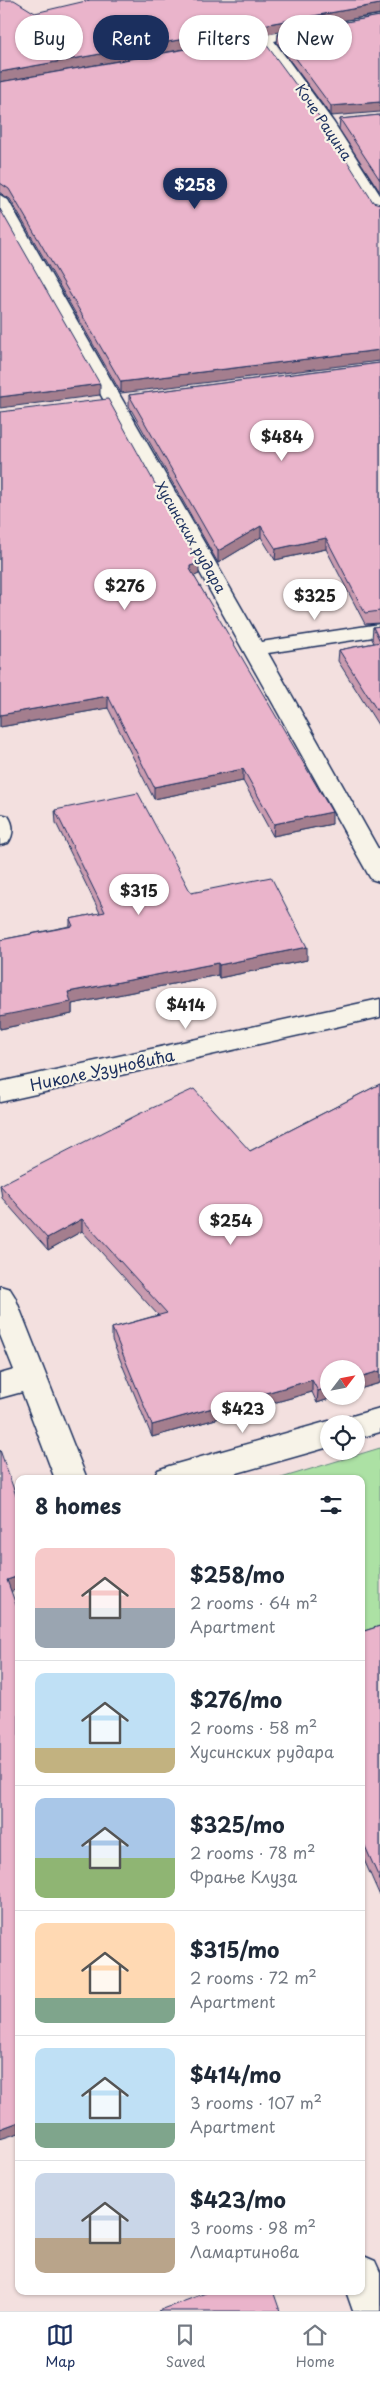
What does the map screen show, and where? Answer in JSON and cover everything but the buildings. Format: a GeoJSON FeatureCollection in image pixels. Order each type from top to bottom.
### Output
{"type":"FeatureCollection","features":[{"type":"Feature","properties":{"kind":"street"},"geometry":{"type":"LineString","coordinates":[[268,37],[380,18]]}},
{"type":"Feature","properties":{"kind":"street","name":"Коче Рацина"},"geometry":{"type":"LineString","coordinates":[[268,43],[326,123],[380,208]]}},
{"type":"Feature","properties":{"kind":"street"},"geometry":{"type":"LineString","coordinates":[[326,123],[344,121]]}},
{"type":"Feature","properties":{"kind":"street","name":"Хусинских рудара"},"geometry":{"type":"LineString","coordinates":[[0,200],[255,649],[380,874]]}},
{"type":"Feature","properties":{"kind":"street"},"geometry":{"type":"LineString","coordinates":[[255,649],[380,630]]}},
{"type":"Feature","properties":{"kind":"street","name":"Николе Узуновића"},"geometry":{"type":"LineString","coordinates":[[0,1092],[380,1008]]}},
{"type":"Feature","properties":{"kind":"street"},"geometry":{"type":"LineString","coordinates":[[0,1297],[69,1475]]}},
{"type":"Feature","properties":{"kind":"street"},"geometry":{"type":"LineString","coordinates":[[0,1386],[30,1378]]}},
{"type":"Feature","properties":{"kind":"street"},"geometry":{"type":"LineString","coordinates":[[365,1424],[380,1420]]}},
{"type":"Feature","properties":{"kind":"street"},"geometry":{"type":"LineString","coordinates":[[183,1475],[320,1437]]}},
{"type":"Feature","properties":{"kind":"street"},"geometry":{"type":"LineString","coordinates":[[365,2286],[374,2311]]}},
{"type":"Feature","properties":{"kind":"green space"},"geometry":{"type":"Polygon","coordinates":[[[380,1448],[380,1636],[365,1641],[365,1475],[291,1475],[341,1460],[365,1460],[365,1453],[380,1448]]]}}]}
